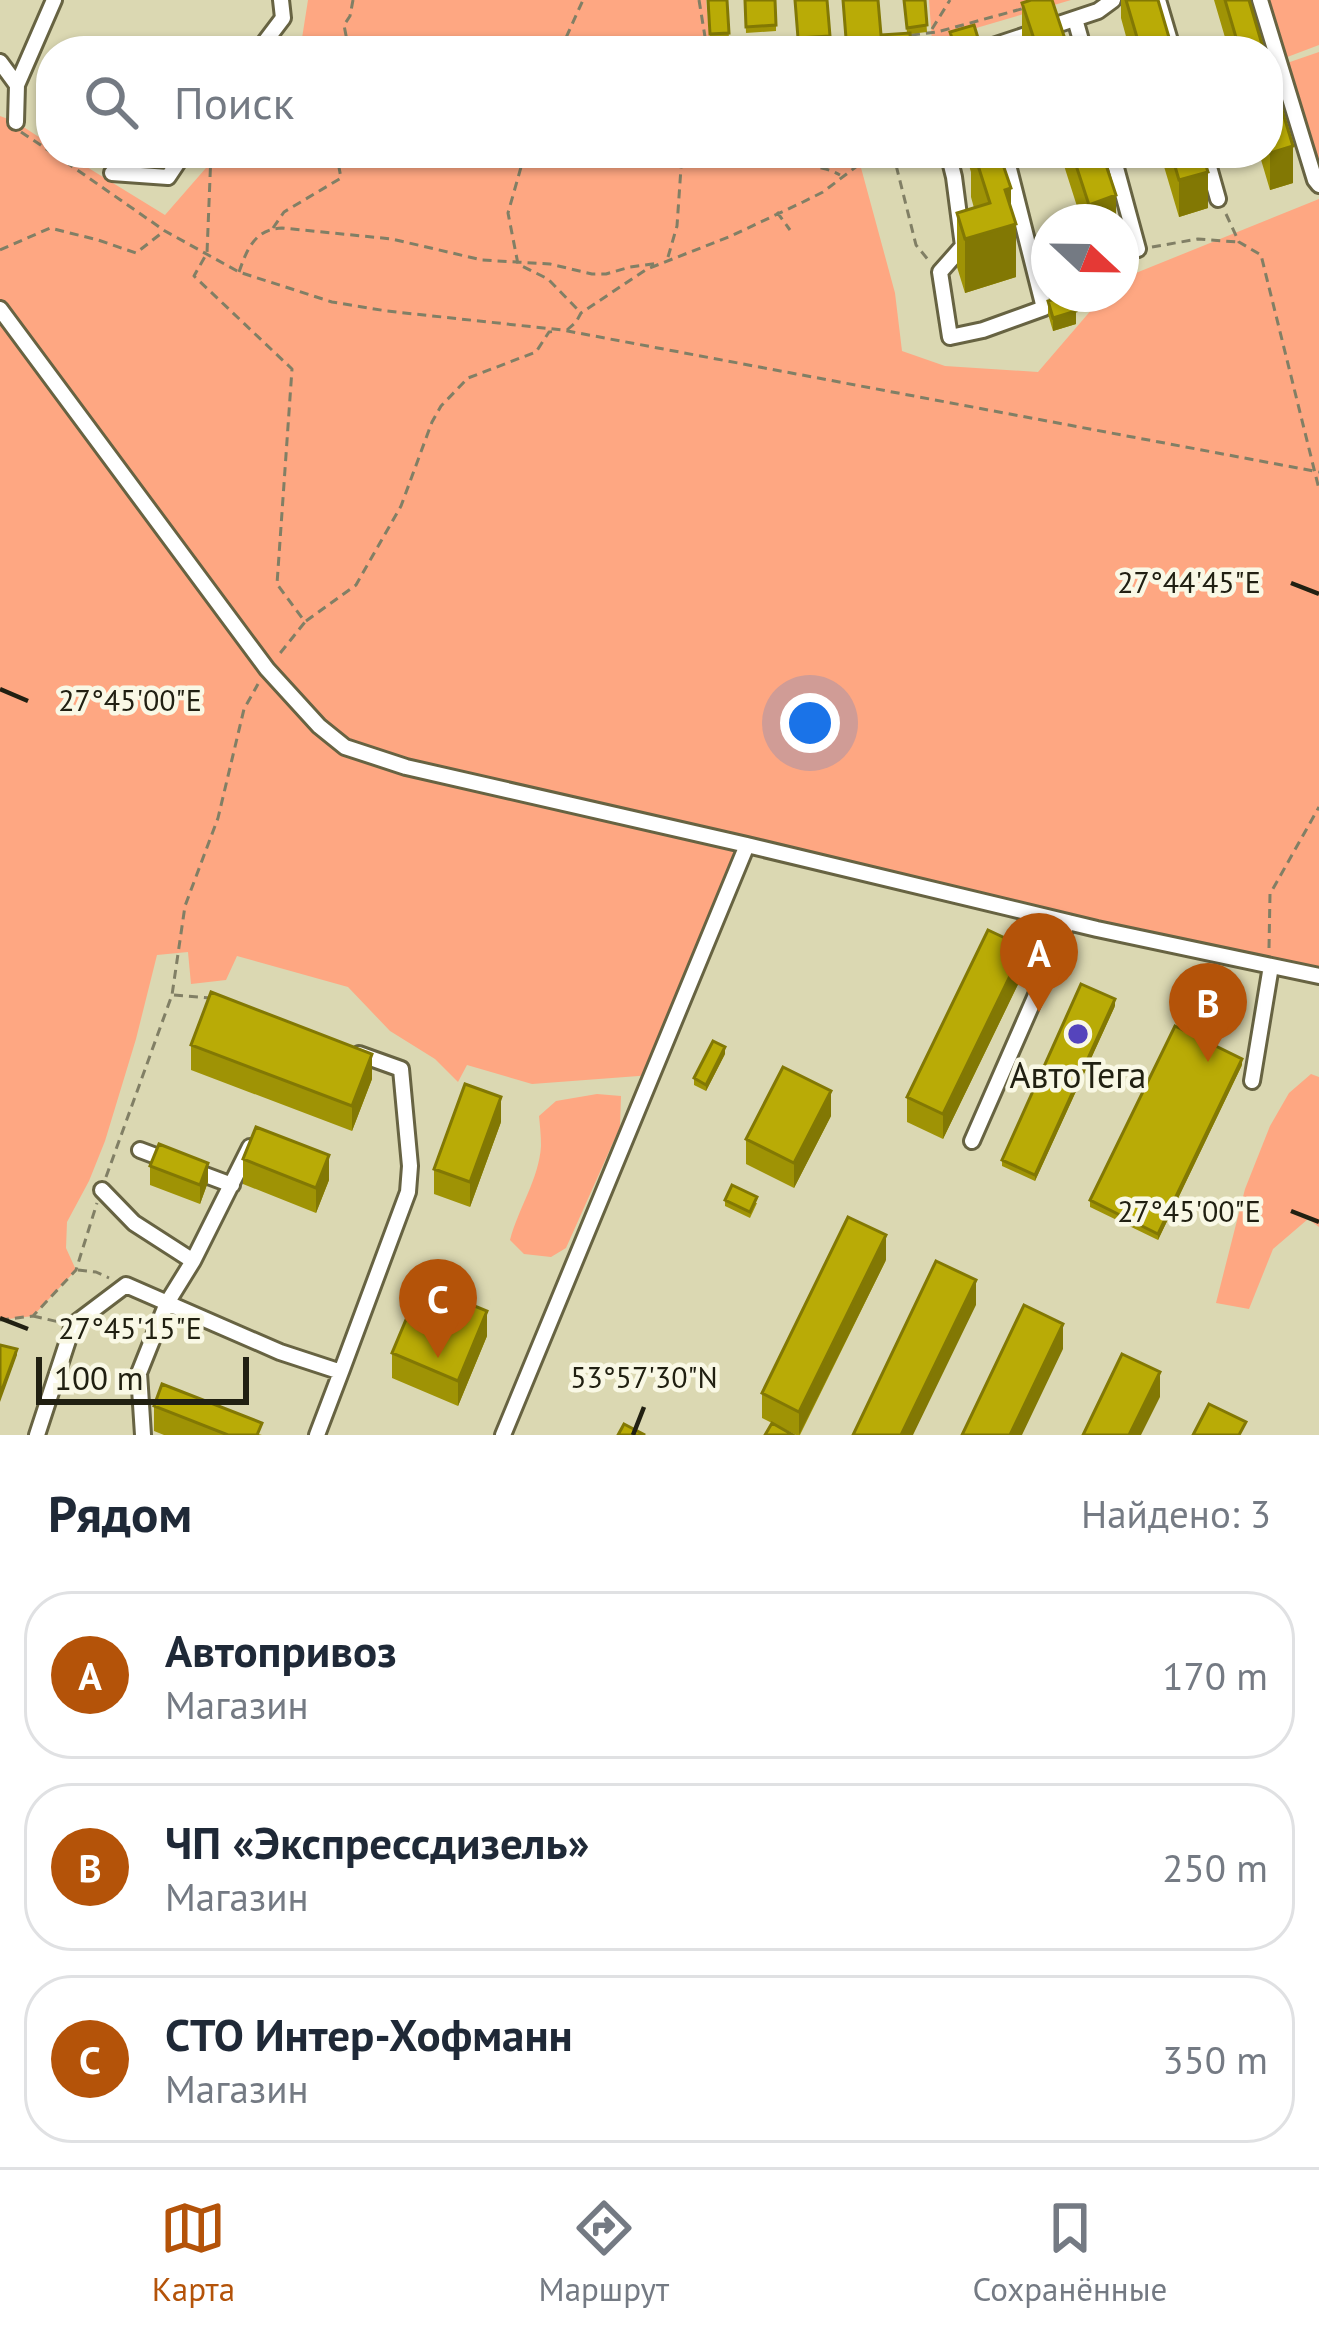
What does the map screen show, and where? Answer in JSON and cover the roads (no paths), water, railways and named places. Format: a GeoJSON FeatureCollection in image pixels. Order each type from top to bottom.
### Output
{"type":"FeatureCollection","features":[{"type":"Feature","properties":{"kind":"street"},"geometry":{"type":"LineString","coordinates":[[38,36],[54,0]]}},
{"type":"Feature","properties":{"kind":"street"},"geometry":{"type":"LineString","coordinates":[[269,36],[283,18],[281,0]]}},
{"type":"Feature","properties":{"kind":"street"},"geometry":{"type":"LineString","coordinates":[[1023,36],[1098,11],[1113,0]]}},
{"type":"Feature","properties":{"kind":"street"},"geometry":{"type":"LineString","coordinates":[[1158,0],[1169,36]]}},
{"type":"Feature","properties":{"kind":"street"},"geometry":{"type":"LineString","coordinates":[[1260,0],[1271,36]]}},
{"type":"Feature","properties":{"kind":"street"},"geometry":{"type":"LineString","coordinates":[[1075,19],[1080,36]]}},
{"type":"Feature","properties":{"kind":"street"},"geometry":{"type":"LineString","coordinates":[[16,126],[16,85],[36,40]]}},
{"type":"Feature","properties":{"kind":"street"},"geometry":{"type":"LineString","coordinates":[[0,62],[16,85]]}},
{"type":"Feature","properties":{"kind":"street"},"geometry":{"type":"LineString","coordinates":[[1283,75],[1319,184]]}},
{"type":"Feature","properties":{"kind":"street"},"geometry":{"type":"LineString","coordinates":[[112,173],[168,177],[174,168]]}},
{"type":"Feature","properties":{"kind":"street"},"geometry":{"type":"LineString","coordinates":[[952,168],[963,246],[940,272],[950,337],[1033,312]]}},
{"type":"Feature","properties":{"kind":"street"},"geometry":{"type":"LineString","coordinates":[[1009,168],[1031,256]]}},
{"type":"Feature","properties":{"kind":"street"},"geometry":{"type":"LineString","coordinates":[[1116,168],[1126,204]]}},
{"type":"Feature","properties":{"kind":"street"},"geometry":{"type":"LineString","coordinates":[[1209,168],[1219,199]]}},
{"type":"Feature","properties":{"kind":"street"},"geometry":{"type":"LineString","coordinates":[[0,309],[267,669],[345,747],[429,772],[1319,976]]}},
{"type":"Feature","properties":{"kind":"street"},"geometry":{"type":"LineString","coordinates":[[503,1435],[747,845]]}},
{"type":"Feature","properties":{"kind":"street"},"geometry":{"type":"LineString","coordinates":[[971,1142],[1068,922]]}},
{"type":"Feature","properties":{"kind":"street"},"geometry":{"type":"LineString","coordinates":[[1252,1081],[1271,966]]}},
{"type":"Feature","properties":{"kind":"street"},"geometry":{"type":"LineString","coordinates":[[317,1435],[408,1192],[410,1166],[401,1069],[338,1047]]}},
{"type":"Feature","properties":{"kind":"street"},"geometry":{"type":"LineString","coordinates":[[143,1435],[148,1401],[139,1373],[167,1303],[253,1140]]}},
{"type":"Feature","properties":{"kind":"street"},"geometry":{"type":"LineString","coordinates":[[140,1150],[232,1185]]}},
{"type":"Feature","properties":{"kind":"street"},"geometry":{"type":"LineString","coordinates":[[102,1190],[134,1223],[193,1261]]}},
{"type":"Feature","properties":{"kind":"street"},"geometry":{"type":"LineString","coordinates":[[37,1435],[73,1325],[126,1285],[280,1352],[341,1372]]}},
{"type":"Feature","properties":{"kind":"place","name":"Автопривоз"},"geometry":{"type":"Point","coordinates":[1039,1012]}},
{"type":"Feature","properties":{"kind":"place","name":"АвтоТега"},"geometry":{"type":"Point","coordinates":[1078,1034]}},
{"type":"Feature","properties":{"kind":"place","name":"ЧП «Экспрессдизель»"},"geometry":{"type":"Point","coordinates":[1208,1062]}},
{"type":"Feature","properties":{"kind":"place","name":"СТО Интер-Хофманн"},"geometry":{"type":"Point","coordinates":[438,1358]}}]}
